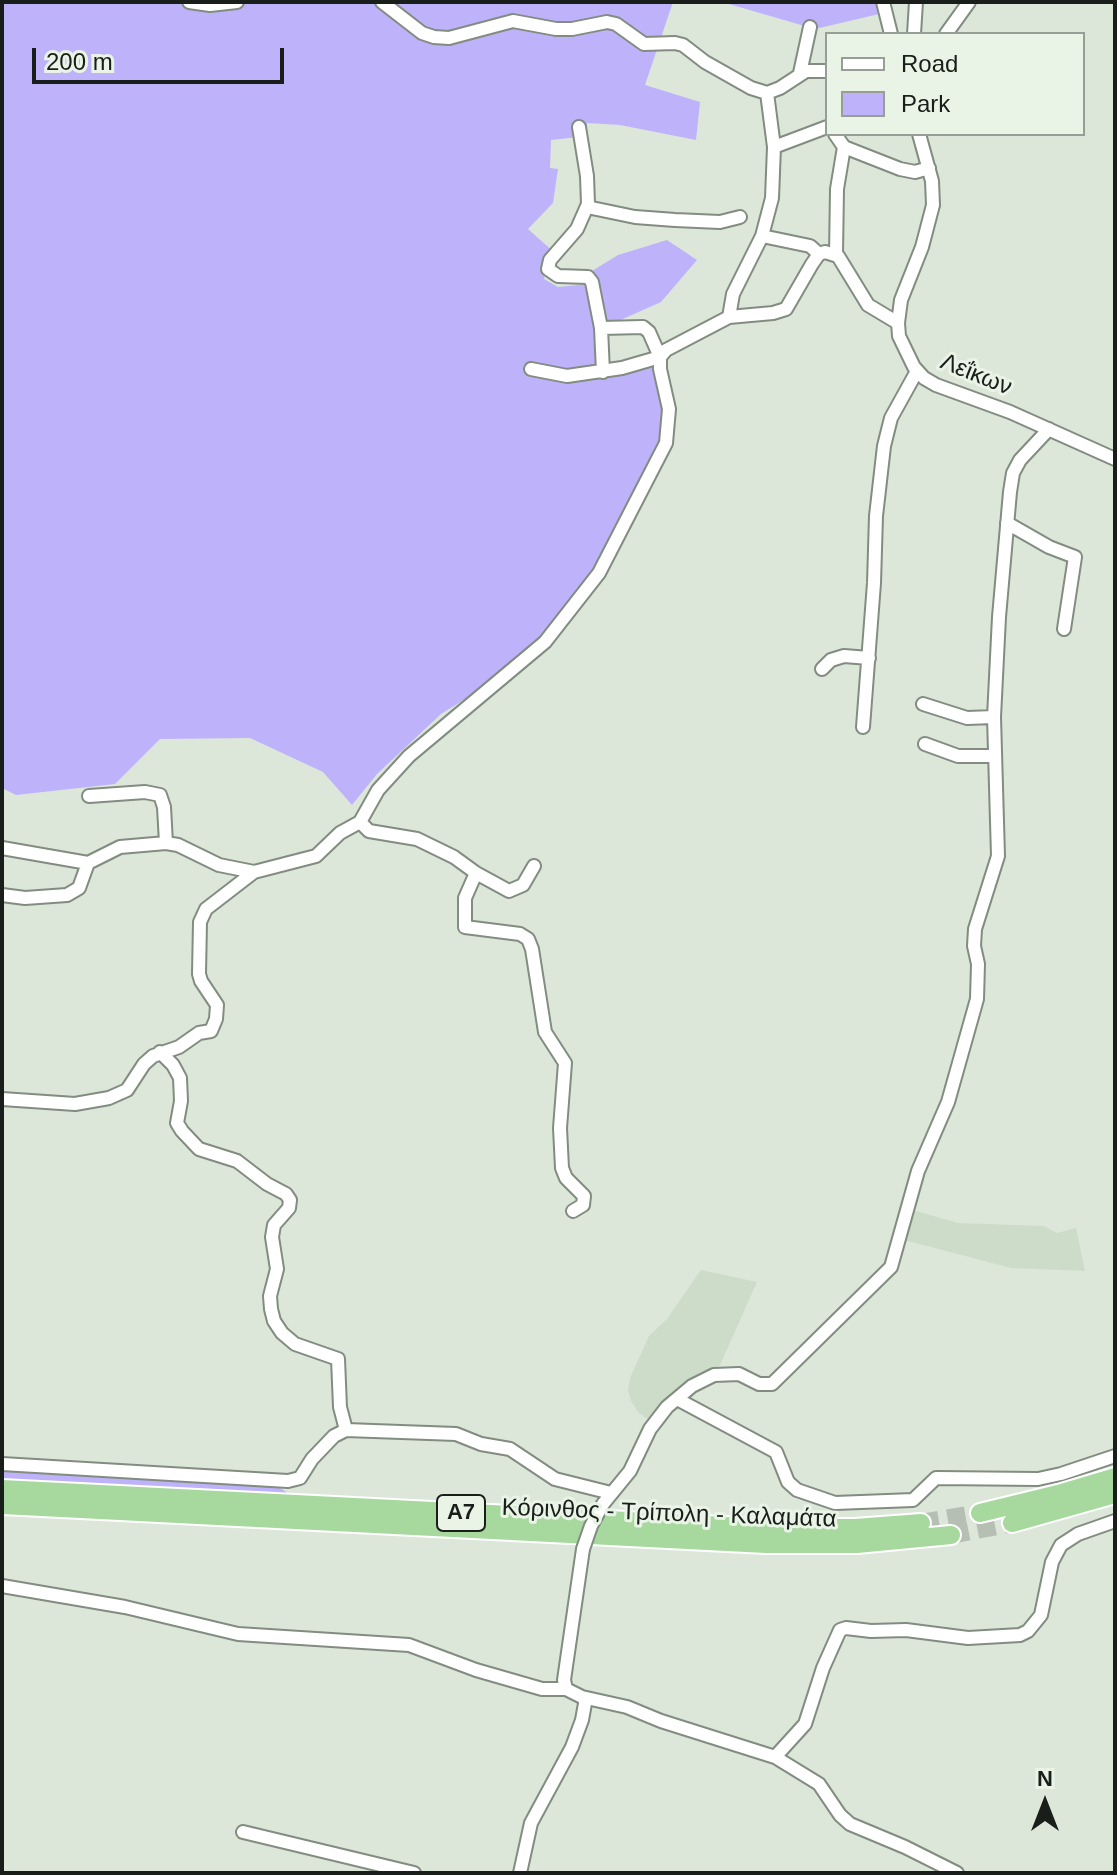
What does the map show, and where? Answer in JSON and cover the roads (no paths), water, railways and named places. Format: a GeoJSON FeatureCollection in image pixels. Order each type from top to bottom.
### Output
{"type":"FeatureCollection","features":[{"type":"Feature","properties":{"kind":"highway"},"geometry":{"type":"LineString","coordinates":[[980,1513],[1115,1477]]}},
{"type":"Feature","properties":{"kind":"highway","name":"Κόρινθος - Τρίπολη - Καλαμάτα"},"geometry":{"type":"LineString","coordinates":[[2,1489],[765,1528],[855,1528],[921,1523]]}},
{"type":"Feature","properties":{"kind":"highway"},"geometry":{"type":"LineString","coordinates":[[1012,1523],[1115,1494]]}},
{"type":"Feature","properties":{"kind":"highway","name":"Κόρινθος - Τρίπολη - Καλαμάτα"},"geometry":{"type":"LineString","coordinates":[[2,1505],[766,1544],[857,1544],[951,1535]]}},
{"type":"Feature","properties":{"kind":"street"},"geometry":{"type":"LineString","coordinates":[[189,2],[210,5],[237,2]]}},
{"type":"Feature","properties":{"kind":"street"},"geometry":{"type":"LineString","coordinates":[[382,2],[422,33],[434,37],[449,38],[513,21],[556,29],[607,22],[616,24],[644,44],[683,45],[705,62],[751,88],[767,93],[780,88],[800,73],[825,71]]}},
{"type":"Feature","properties":{"kind":"street"},"geometry":{"type":"LineString","coordinates":[[883,2],[890,32]]}},
{"type":"Feature","properties":{"kind":"street"},"geometry":{"type":"LineString","coordinates":[[914,32],[916,2]]}},
{"type":"Feature","properties":{"kind":"street"},"geometry":{"type":"LineString","coordinates":[[947,32],[969,2]]}},
{"type":"Feature","properties":{"kind":"street"},"geometry":{"type":"LineString","coordinates":[[800,73],[810,27]]}},
{"type":"Feature","properties":{"kind":"street"},"geometry":{"type":"LineString","coordinates":[[729,317],[733,294],[762,236],[772,198],[774,147],[767,93]]}},
{"type":"Feature","properties":{"kind":"street"},"geometry":{"type":"LineString","coordinates":[[579,127],[587,176],[587,207],[577,229],[550,260],[548,269],[558,276],[588,277],[592,282],[601,328],[603,372]]}},
{"type":"Feature","properties":{"kind":"street"},"geometry":{"type":"LineString","coordinates":[[774,147],[825,128]]}},
{"type":"Feature","properties":{"kind":"street"},"geometry":{"type":"LineString","coordinates":[[836,136],[844,147],[907,171],[929,168]]}},
{"type":"Feature","properties":{"kind":"street"},"geometry":{"type":"LineString","coordinates":[[844,147],[837,189],[836,254],[865,302],[898,323],[901,300],[922,247],[933,205],[933,187],[920,136]]}},
{"type":"Feature","properties":{"kind":"street"},"geometry":{"type":"LineString","coordinates":[[587,207],[629,216],[665,219],[720,222],[740,217]]}},
{"type":"Feature","properties":{"kind":"street"},"geometry":{"type":"LineString","coordinates":[[762,236],[810,246],[819,254]]}},
{"type":"Feature","properties":{"kind":"street"},"geometry":{"type":"LineString","coordinates":[[531,369],[567,376],[603,372],[660,357],[670,346],[729,317],[780,312],[786,309],[819,254],[827,251],[836,254]]}},
{"type":"Feature","properties":{"kind":"street","name":"Λεΐκων"},"geometry":{"type":"LineString","coordinates":[[898,323],[899,336],[917,371],[936,385],[1049,429],[1115,459]]}},
{"type":"Feature","properties":{"kind":"street"},"geometry":{"type":"LineString","coordinates":[[2,1099],[75,1104],[109,1098],[127,1090],[144,1064],[160,1052],[179,1047],[192,1036],[214,1028],[216,1000],[199,974],[200,922],[206,909],[254,872],[316,856],[340,833],[360,822],[378,790],[409,756],[550,636],[604,565],[666,443],[669,413],[660,357],[649,332],[643,327],[601,328]]}},
{"type":"Feature","properties":{"kind":"street"},"geometry":{"type":"LineString","coordinates":[[863,727],[876,516],[884,446],[891,418],[917,371]]}},
{"type":"Feature","properties":{"kind":"street"},"geometry":{"type":"LineString","coordinates":[[566,1689],[564,1680],[583,1549],[603,1504],[630,1471],[655,1421],[677,1399],[705,1379],[727,1373],[739,1374],[759,1384],[772,1384],[891,1267],[918,1171],[948,1102],[977,999],[975,929],[995,873],[999,849],[994,717],[999,617],[1013,473],[1026,453],[1049,429]]}},
{"type":"Feature","properties":{"kind":"street"},"geometry":{"type":"LineString","coordinates":[[1007,523],[1049,547],[1075,557],[1064,629]]}},
{"type":"Feature","properties":{"kind":"street"},"geometry":{"type":"LineString","coordinates":[[822,669],[831,660],[844,656],[869,658]]}},
{"type":"Feature","properties":{"kind":"street"},"geometry":{"type":"LineString","coordinates":[[923,704],[960,717],[994,717]]}},
{"type":"Feature","properties":{"kind":"street"},"geometry":{"type":"LineString","coordinates":[[925,744],[958,756],[995,756]]}},
{"type":"Feature","properties":{"kind":"street"},"geometry":{"type":"LineString","coordinates":[[89,796],[145,792],[160,795],[164,807],[166,843]]}},
{"type":"Feature","properties":{"kind":"street"},"geometry":{"type":"LineString","coordinates":[[360,822],[369,831],[417,839],[461,861],[509,891],[523,885],[534,866]]}},
{"type":"Feature","properties":{"kind":"street"},"geometry":{"type":"LineString","coordinates":[[2,848],[88,863],[120,847],[166,843],[178,845],[219,865],[254,872]]}},
{"type":"Feature","properties":{"kind":"street"},"geometry":{"type":"LineString","coordinates":[[2,895],[25,898],[67,895],[79,888],[88,863]]}},
{"type":"Feature","properties":{"kind":"street"},"geometry":{"type":"LineString","coordinates":[[465,927],[465,898],[476,873]]}},
{"type":"Feature","properties":{"kind":"street"},"geometry":{"type":"LineString","coordinates":[[450,927],[506,931],[528,939],[545,1032],[565,1063],[560,1128],[562,1168],[566,1178],[584,1196],[583,1205],[573,1211]]}},
{"type":"Feature","properties":{"kind":"street"},"geometry":{"type":"LineString","coordinates":[[160,1052],[180,1078],[181,1101],[177,1123],[182,1131],[199,1149],[237,1161],[286,1194],[290,1200],[289,1208],[274,1225],[272,1237],[277,1269],[270,1296],[271,1309],[282,1333],[295,1344],[338,1359],[340,1407],[346,1430]]}},
{"type":"Feature","properties":{"kind":"street"},"geometry":{"type":"LineString","coordinates":[[677,1399],[776,1452],[788,1482],[797,1490],[835,1503],[913,1500],[936,1478],[1038,1479],[1115,1456]]}},
{"type":"Feature","properties":{"kind":"street"},"geometry":{"type":"LineString","coordinates":[[2,1464],[288,1481],[300,1478],[312,1459],[334,1436],[346,1430],[464,1435],[481,1444],[510,1449],[555,1479],[611,1493]]}},
{"type":"Feature","properties":{"kind":"street"},"geometry":{"type":"LineString","coordinates":[[775,1757],[805,1724],[819,1679],[840,1630],[906,1630],[968,1638],[1020,1635],[1028,1631],[1041,1615],[1052,1562],[1061,1545],[1078,1534],[1115,1521]]}},
{"type":"Feature","properties":{"kind":"street"},"geometry":{"type":"LineString","coordinates":[[2,1586],[125,1607],[238,1634],[409,1645],[476,1670],[542,1689],[566,1689],[586,1698],[627,1707],[775,1757],[819,1784],[850,1824],[957,1873]]}},
{"type":"Feature","properties":{"kind":"street"},"geometry":{"type":"LineString","coordinates":[[520,1873],[531,1823],[572,1747],[586,1698]]}},
{"type":"Feature","properties":{"kind":"street"},"geometry":{"type":"LineString","coordinates":[[243,1832],[414,1873]]}},
{"type":"Feature","properties":{"kind":"tunnel"},"geometry":{"type":"LineString","coordinates":[[921,1523],[980,1513]]}},
{"type":"Feature","properties":{"kind":"tunnel"},"geometry":{"type":"LineString","coordinates":[[951,1535],[1012,1523]]}}]}
